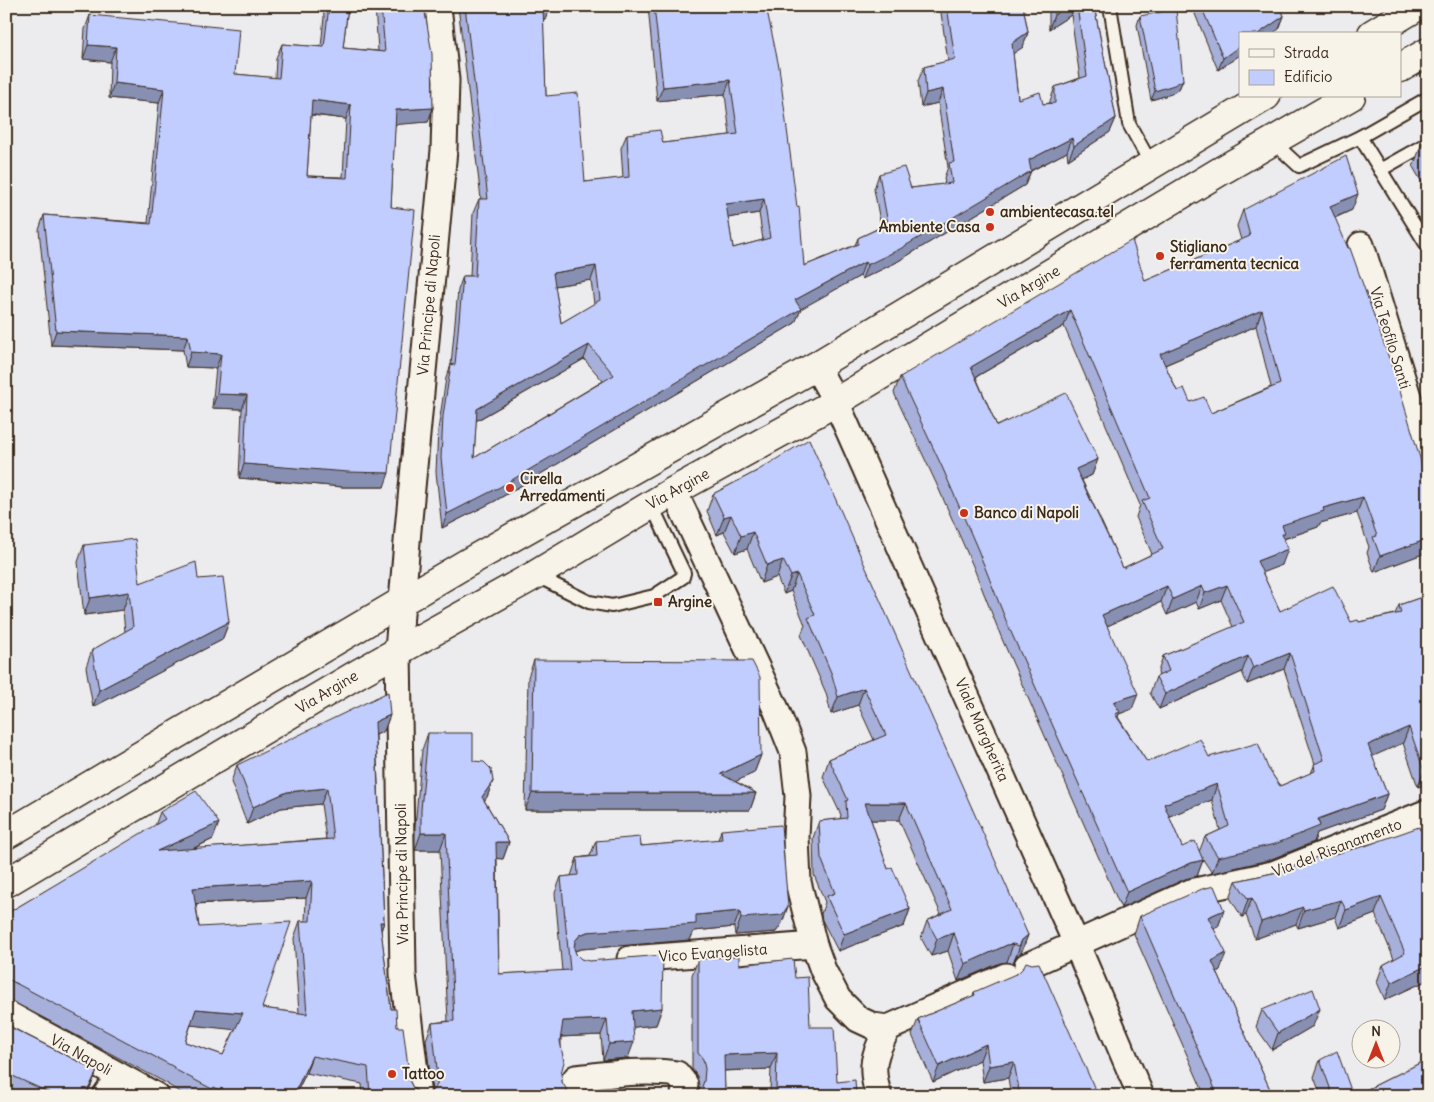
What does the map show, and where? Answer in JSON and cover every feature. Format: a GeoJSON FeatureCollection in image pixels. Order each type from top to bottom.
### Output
{"type":"FeatureCollection","features":[{"type":"Feature","properties":{"kind":"street","name":"Via Principe di Napoli"},"geometry":{"type":"LineString","coordinates":[[418,1096],[403,974],[398,650],[444,150],[446,80],[438,6]]}},
{"type":"Feature","properties":{"kind":"street"},"geometry":{"type":"LineString","coordinates":[[1375,32],[1418,6]]}},
{"type":"Feature","properties":{"kind":"street"},"geometry":{"type":"LineString","coordinates":[[1402,67],[1428,52]]}},
{"type":"Feature","properties":{"kind":"street"},"geometry":{"type":"LineString","coordinates":[[6,835],[477,558],[816,366],[1263,98]]}},
{"type":"Feature","properties":{"kind":"street","name":"Via Argine"},"geometry":{"type":"LineString","coordinates":[[6,883],[398,650],[535,575],[662,498],[836,402],[1348,98]]}},
{"type":"Feature","properties":{"kind":"street","name":"Via Teofilo Santi"},"geometry":{"type":"LineString","coordinates":[[1361,245],[1428,461]]}},
{"type":"Feature","properties":{"kind":"street","name":"Viale Margherita"},"geometry":{"type":"LineString","coordinates":[[816,366],[836,402],[1076,943],[1141,1096]]}},
{"type":"Feature","properties":{"kind":"street"},"geometry":{"type":"LineString","coordinates":[[662,498],[776,709],[793,752],[798,796],[797,873],[814,945],[823,970],[838,999],[858,1019],[873,1026],[888,1028],[878,1046],[874,1063],[874,1080],[879,1096]]}},
{"type":"Feature","properties":{"kind":"street","name":"Via del Risanamento"},"geometry":{"type":"LineString","coordinates":[[888,1028],[1191,892],[1273,874],[1428,812]]}},
{"type":"Feature","properties":{"kind":"street","name":"Vico Evangelista"},"geometry":{"type":"LineString","coordinates":[[611,961],[814,945]]}},
{"type":"Feature","properties":{"kind":"street","name":"Via Napoli"},"geometry":{"type":"LineString","coordinates":[[6,1013],[156,1096]]}},
{"type":"Feature","properties":{"kind":"street"},"geometry":{"type":"LineString","coordinates":[[570,1096],[569,1088],[576,1078],[665,1072],[677,1074],[685,1084],[684,1096]]}},
{"type":"Feature","properties":{"kind":"street"},"geometry":{"type":"LineString","coordinates":[[104,1096],[119,1076]]}},
{"type":"Feature","properties":{"kind":"lane"},"geometry":{"type":"LineString","coordinates":[[1110,6],[1129,124],[1151,164]]}},
{"type":"Feature","properties":{"kind":"lane"},"geometry":{"type":"LineString","coordinates":[[1272,142],[1299,166],[1360,137],[1428,98]]}},
{"type":"Feature","properties":{"kind":"lane"},"geometry":{"type":"LineString","coordinates":[[1360,137],[1428,247]]}},
{"type":"Feature","properties":{"kind":"lane"},"geometry":{"type":"LineString","coordinates":[[1380,170],[1428,143]]}},
{"type":"Feature","properties":{"kind":"lane"},"geometry":{"type":"LineString","coordinates":[[535,575],[589,602],[612,606],[654,596],[683,576],[684,573],[662,498]]}},
{"type":"Feature","properties":{"kind":"building"},"geometry":{"type":"Polygon","coordinates":[[[329,6],[348,6],[343,48],[385,52],[381,6],[424,6],[432,54],[433,108],[396,110],[391,207],[415,210],[389,473],[348,472],[244,464],[247,395],[217,394],[221,354],[191,352],[188,336],[56,331],[44,215],[151,224],[164,89],[114,83],[116,47],[88,45],[90,15],[239,29],[235,74],[279,78],[282,44],[324,47],[329,6]],[[312,100],[307,176],[347,178],[351,105],[312,100]]]}},
{"type":"Feature","properties":{"kind":"building"},"geometry":{"type":"Polygon","coordinates":[[[465,6],[543,6],[546,96],[578,93],[585,182],[629,177],[627,134],[660,130],[663,143],[738,134],[730,80],[663,87],[654,6],[766,6],[779,67],[797,207],[799,206],[804,266],[858,244],[858,238],[888,224],[879,174],[904,167],[911,188],[952,183],[949,163],[954,162],[943,89],[926,93],[924,67],[955,59],[947,6],[1023,6],[1028,32],[1012,43],[1018,99],[1040,92],[1043,104],[1055,103],[1055,87],[1087,76],[1077,6],[1094,6],[1116,118],[1074,146],[1072,138],[1029,160],[1031,171],[900,249],[867,265],[865,262],[795,300],[801,309],[500,487],[447,514],[441,458],[443,416],[451,364],[455,365],[463,276],[475,276],[479,199],[488,199],[465,6]],[[764,199],[726,204],[733,248],[770,238],[764,199]],[[596,266],[553,273],[561,323],[600,300],[596,266]],[[589,345],[477,409],[474,458],[614,375],[589,345]]]}},
{"type":"Feature","properties":{"kind":"building"},"geometry":{"type":"Polygon","coordinates":[[[1054,6],[1067,6],[1054,15],[1054,6]]]}},
{"type":"Feature","properties":{"kind":"building"},"geometry":{"type":"Polygon","coordinates":[[[1201,6],[1280,6],[1284,16],[1261,32],[1239,32],[1239,47],[1223,58],[1201,6]]]}},
{"type":"Feature","properties":{"kind":"building"},"geometry":{"type":"Polygon","coordinates":[[[1176,9],[1183,80],[1155,91],[1140,16],[1176,9]]]}},
{"type":"Feature","properties":{"kind":"building"},"geometry":{"type":"Polygon","coordinates":[[[1428,141],[1428,153],[1422,143],[1428,141]]]}},
{"type":"Feature","properties":{"kind":"building"},"geometry":{"type":"Polygon","coordinates":[[[1346,156],[1358,194],[1330,206],[1348,248],[1350,248],[1396,378],[1420,458],[1428,498],[1428,539],[1380,556],[1373,537],[1377,536],[1363,497],[1323,508],[1324,511],[1282,525],[1285,534],[1282,534],[1288,549],[1257,561],[1280,611],[1333,586],[1351,622],[1358,620],[1359,622],[1401,613],[1399,605],[1428,595],[1428,770],[1424,771],[1409,727],[1368,745],[1387,794],[1318,819],[1320,826],[1275,844],[1218,857],[1205,837],[1229,826],[1217,784],[1164,804],[1182,847],[1195,841],[1203,860],[1191,863],[1127,892],[1007,623],[943,469],[900,377],[1132,240],[1145,281],[1250,236],[1243,210],[1346,156]],[[1070,310],[971,367],[997,426],[1066,393],[1098,459],[1076,469],[1123,568],[1163,549],[1142,501],[1150,498],[1070,310]],[[1262,310],[1160,354],[1177,391],[1184,388],[1190,402],[1204,397],[1211,413],[1280,384],[1262,310]],[[1227,585],[1205,593],[1202,586],[1173,599],[1167,586],[1102,615],[1138,694],[1113,702],[1120,712],[1115,714],[1147,762],[1200,739],[1209,757],[1258,743],[1268,768],[1280,786],[1315,771],[1314,764],[1324,760],[1290,653],[1253,668],[1248,656],[1165,694],[1156,677],[1169,671],[1163,656],[1244,622],[1227,585]]]}},
{"type":"Feature","properties":{"kind":"building"},"geometry":{"type":"Polygon","coordinates":[[[809,439],[1028,935],[1019,946],[1007,945],[965,964],[954,933],[937,939],[927,921],[952,909],[906,803],[865,803],[888,869],[892,867],[910,909],[844,934],[829,902],[827,896],[835,893],[821,858],[819,821],[847,818],[846,801],[848,800],[829,759],[886,735],[864,688],[838,697],[832,675],[808,618],[815,615],[797,574],[791,576],[783,560],[767,565],[753,532],[741,536],[731,515],[724,517],[713,494],[757,471],[809,439]]]}},
{"type":"Feature","properties":{"kind":"building"},"geometry":{"type":"Polygon","coordinates":[[[135,539],[140,583],[196,562],[198,579],[223,577],[229,622],[99,690],[92,650],[133,627],[129,592],[90,598],[84,545],[135,539]]]}},
{"type":"Feature","properties":{"kind":"building"},"geometry":{"type":"Polygon","coordinates":[[[534,660],[752,661],[760,677],[761,755],[721,774],[756,793],[532,793],[534,660]]]}},
{"type":"Feature","properties":{"kind":"building"},"geometry":{"type":"Polygon","coordinates":[[[388,692],[390,715],[375,722],[384,922],[380,922],[391,1009],[396,1009],[397,1027],[403,1027],[410,1082],[419,1093],[426,1094],[437,1085],[438,1078],[432,1023],[454,1021],[446,833],[421,833],[421,810],[428,733],[473,733],[473,761],[484,762],[491,769],[493,781],[482,797],[509,842],[496,842],[499,974],[570,970],[561,877],[578,875],[577,858],[597,856],[596,841],[640,837],[641,846],[722,839],[721,830],[781,825],[788,906],[782,915],[741,918],[740,911],[696,915],[696,924],[587,932],[580,935],[575,941],[574,948],[576,954],[581,959],[589,961],[663,955],[662,1008],[632,1011],[634,1042],[609,1044],[607,1019],[563,1021],[560,1041],[564,1062],[561,1073],[562,1082],[567,1090],[567,1096],[370,1096],[368,1067],[312,1056],[293,1096],[231,1096],[214,1087],[212,1089],[6,978],[6,914],[165,819],[160,812],[196,791],[219,823],[157,851],[333,839],[327,788],[287,792],[253,807],[237,765],[388,692]],[[312,881],[193,888],[199,927],[291,922],[262,1008],[307,1014],[300,921],[310,921],[312,881]],[[196,1009],[185,1042],[223,1055],[243,1013],[196,1009]]]}},
{"type":"Feature","properties":{"kind":"building"},"geometry":{"type":"Polygon","coordinates":[[[1428,826],[1428,965],[1391,983],[1383,965],[1405,953],[1381,897],[1346,910],[1341,900],[1304,910],[1303,907],[1261,922],[1252,898],[1248,899],[1236,881],[1282,871],[1327,853],[1327,856],[1365,846],[1419,827],[1420,830],[1428,826]]]}},
{"type":"Feature","properties":{"kind":"building"},"geometry":{"type":"Polygon","coordinates":[[[1214,886],[1224,910],[1208,917],[1226,953],[1212,961],[1273,1096],[1218,1096],[1140,916],[1202,889],[1214,886]]]}},
{"type":"Feature","properties":{"kind":"building"},"geometry":{"type":"Polygon","coordinates":[[[739,956],[739,965],[793,959],[795,978],[808,977],[810,1027],[834,1027],[837,1082],[855,1080],[856,1096],[697,1096],[697,1092],[702,1087],[704,1081],[705,1069],[703,1059],[698,1053],[698,959],[739,956]],[[777,1053],[724,1055],[725,1092],[776,1091],[777,1053]]]}},
{"type":"Feature","properties":{"kind":"building"},"geometry":{"type":"Polygon","coordinates":[[[1026,962],[1032,964],[1039,963],[1098,1096],[1020,1096],[1014,1062],[989,1066],[986,1044],[939,1066],[918,1019],[975,995],[974,992],[1018,973],[1026,962]]]}},
{"type":"Feature","properties":{"kind":"building"},"geometry":{"type":"Polygon","coordinates":[[[1313,989],[1320,1009],[1278,1033],[1262,1010],[1313,989]]]}},
{"type":"Feature","properties":{"kind":"building"},"geometry":{"type":"Polygon","coordinates":[[[6,1024],[97,1071],[85,1096],[57,1096],[6,1073],[6,1024]]]}},
{"type":"Feature","properties":{"kind":"building"},"geometry":{"type":"Polygon","coordinates":[[[1337,1051],[1353,1096],[1333,1096],[1320,1060],[1337,1051]]]}},
{"type":"Feature","properties":{"kind":"building"},"geometry":{"type":"Polygon","coordinates":[[[1428,1059],[1428,1096],[1419,1096],[1416,1090],[1403,1096],[1354,1096],[1428,1059]]]}},
{"type":"Feature","properties":{"kind":"place","name":"ambientecasa.tel"},"geometry":{"type":"Point","coordinates":[990,212]}},
{"type":"Feature","properties":{"kind":"place","name":"Ambiente Casa"},"geometry":{"type":"Point","coordinates":[990,227]}},
{"type":"Feature","properties":{"kind":"place","name":"Stigliano ferramenta tecnica"},"geometry":{"type":"Point","coordinates":[1160,256]}},
{"type":"Feature","properties":{"kind":"place","name":"Cirella Arredamenti"},"geometry":{"type":"Point","coordinates":[510,488]}},
{"type":"Feature","properties":{"kind":"place","name":"Banco di Napoli"},"geometry":{"type":"Point","coordinates":[964,513]}},
{"type":"Feature","properties":{"kind":"place","name":"Argine"},"geometry":{"type":"Point","coordinates":[658,602]}},
{"type":"Feature","properties":{"kind":"place","name":"Tattoo"},"geometry":{"type":"Point","coordinates":[392,1074]}}]}
